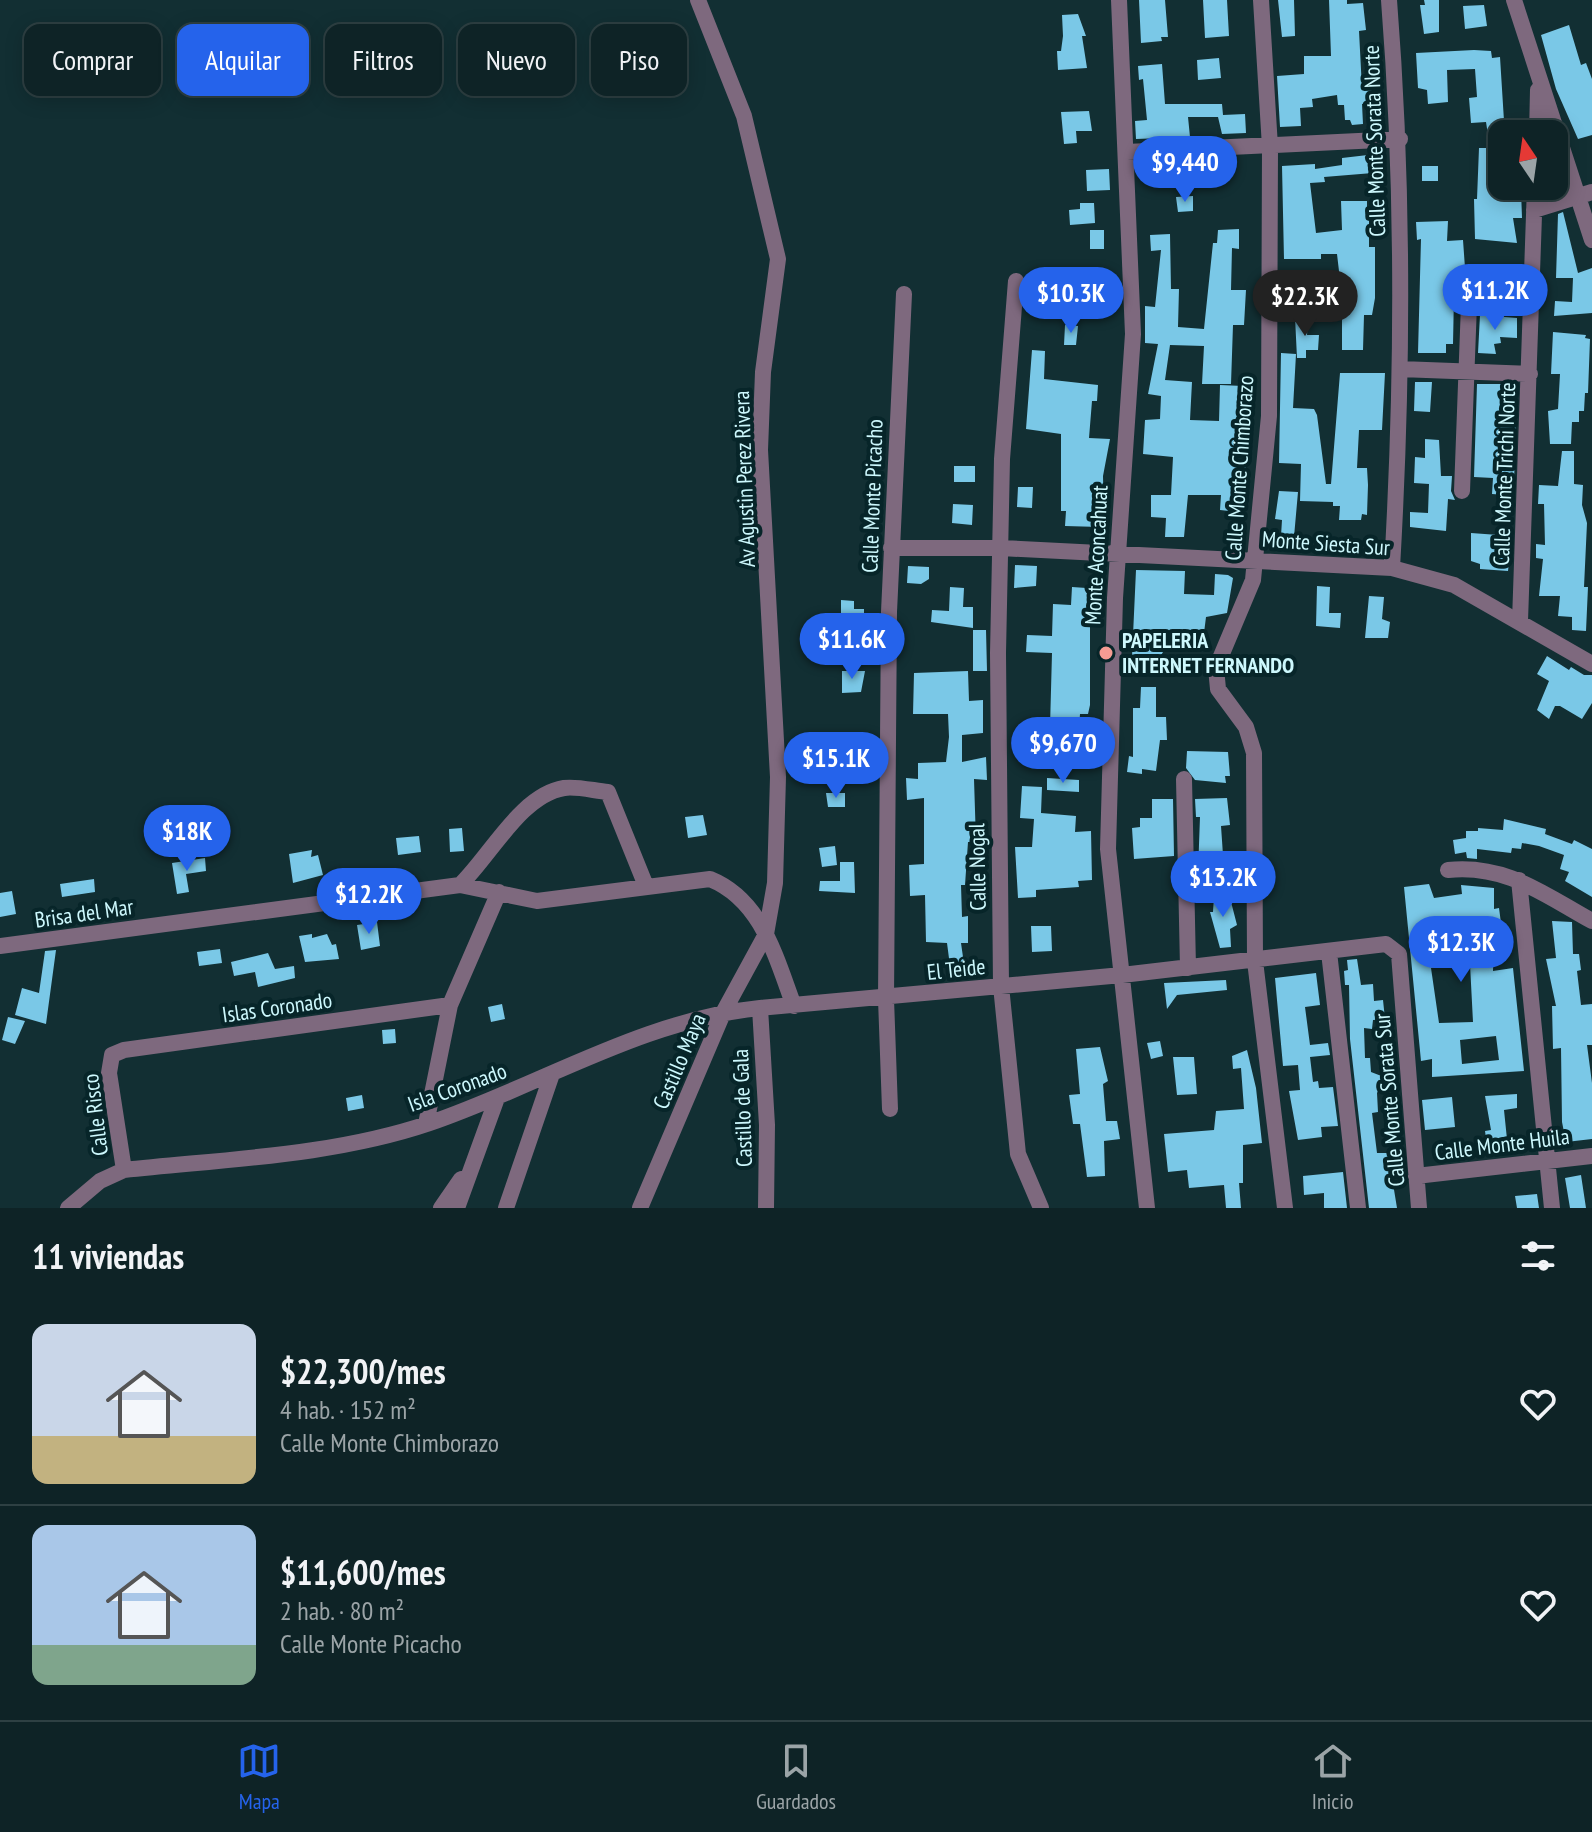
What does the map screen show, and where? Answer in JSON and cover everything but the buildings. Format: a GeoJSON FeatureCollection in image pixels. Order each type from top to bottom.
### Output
{"type":"FeatureCollection","features":[{"type":"Feature","properties":{"kind":"street","name":"Av Agustin Perez Rivera"},"geometry":{"type":"LineString","coordinates":[[698,0],[744,116],[778,259],[763,372],[760,450],[778,777],[775,883],[766,934]]}},
{"type":"Feature","properties":{"kind":"street","name":"Monte Aconcahuat"},"geometry":{"type":"LineString","coordinates":[[1119,0],[1133,334],[1117,553],[1108,849],[1147,1208]]}},
{"type":"Feature","properties":{"kind":"street","name":"Calle Monte Chimborazo"},"geometry":{"type":"LineString","coordinates":[[1261,0],[1270,147],[1269,416],[1257,561],[1253,580],[1216,668],[1218,689],[1246,727],[1254,753],[1255,961],[1285,1208]]}},
{"type":"Feature","properties":{"kind":"street","name":"Calle Monte Sorata Norte"},"geometry":{"type":"LineString","coordinates":[[1389,0],[1400,139],[1400,369],[1392,568]]}},
{"type":"Feature","properties":{"kind":"street"},"geometry":{"type":"LineString","coordinates":[[1514,0],[1538,77],[1585,195],[1592,240]]}},
{"type":"Feature","properties":{"kind":"street"},"geometry":{"type":"LineString","coordinates":[[1537,120],[1538,77]]}},
{"type":"Feature","properties":{"kind":"street"},"geometry":{"type":"LineString","coordinates":[[1127,152],[1400,139]]}},
{"type":"Feature","properties":{"kind":"street"},"geometry":{"type":"LineString","coordinates":[[1534,210],[1585,195]]}},
{"type":"Feature","properties":{"kind":"street","name":"Calle Monte Trichi Norte"},"geometry":{"type":"LineString","coordinates":[[1520,621],[1534,200]]}},
{"type":"Feature","properties":{"kind":"street","name":"Calle Nogal"},"geometry":{"type":"LineString","coordinates":[[1016,281],[1002,459],[998,653],[1001,986],[1018,1154],[1041,1208]]}},
{"type":"Feature","properties":{"kind":"street","name":"Calle Monte Picacho"},"geometry":{"type":"LineString","coordinates":[[890,1109],[886,999],[891,548],[904,294]]}},
{"type":"Feature","properties":{"kind":"street"},"geometry":{"type":"LineString","coordinates":[[1462,491],[1464,372],[1469,304]]}},
{"type":"Feature","properties":{"kind":"street"},"geometry":{"type":"LineString","coordinates":[[1400,369],[1530,374]]}},
{"type":"Feature","properties":{"kind":"street","name":"Monte Siesta Sur"},"geometry":{"type":"LineString","coordinates":[[891,548],[1001,548],[1392,568],[1454,585],[1592,664]]}},
{"type":"Feature","properties":{"kind":"street"},"geometry":{"type":"LineString","coordinates":[[1184,779],[1188,968]]}},
{"type":"Feature","properties":{"kind":"street"},"geometry":{"type":"LineString","coordinates":[[460,885],[484,862],[532,801],[564,788],[608,792],[646,886]]}},
{"type":"Feature","properties":{"kind":"street"},"geometry":{"type":"LineString","coordinates":[[1448,870],[1486,869],[1519,880],[1592,921]]}},
{"type":"Feature","properties":{"kind":"street","name":"Brisa del Mar"},"geometry":{"type":"LineString","coordinates":[[0,946],[460,885],[537,901],[710,879],[722,884],[745,903],[766,934],[794,1006]]}},
{"type":"Feature","properties":{"kind":"street"},"geometry":{"type":"LineString","coordinates":[[1519,880],[1545,1163],[1552,1208]]}},
{"type":"Feature","properties":{"kind":"street"},"geometry":{"type":"LineString","coordinates":[[426,1124],[450,1005],[499,892]]}},
{"type":"Feature","properties":{"kind":"street","name":"Castillo Maya"},"geometry":{"type":"LineString","coordinates":[[640,1208],[724,1011],[766,934]]}},
{"type":"Feature","properties":{"kind":"street","name":"El Teide"},"geometry":{"type":"LineString","coordinates":[[794,1006],[1122,975],[1390,945]]}},
{"type":"Feature","properties":{"kind":"street","name":"Calle Monte Sorata Sur"},"geometry":{"type":"LineString","coordinates":[[1390,945],[1399,954],[1419,1208]]}},
{"type":"Feature","properties":{"kind":"street"},"geometry":{"type":"LineString","coordinates":[[1329,952],[1358,1208]]}},
{"type":"Feature","properties":{"kind":"street","name":"Islas Coronado"},"geometry":{"type":"LineString","coordinates":[[112,1055],[124,1050],[450,1005]]}},
{"type":"Feature","properties":{"kind":"street","name":"Isla Coronado"},"geometry":{"type":"LineString","coordinates":[[124,1170],[332,1146],[426,1124],[497,1098],[653,1030],[724,1011],[794,1006]]}},
{"type":"Feature","properties":{"kind":"street","name":"Castillo de Gala"},"geometry":{"type":"LineString","coordinates":[[760,1008],[767,1125],[766,1208]]}},
{"type":"Feature","properties":{"kind":"street","name":"Calle Risco"},"geometry":{"type":"LineString","coordinates":[[112,1055],[109,1073],[124,1170]]}},
{"type":"Feature","properties":{"kind":"street"},"geometry":{"type":"LineString","coordinates":[[506,1208],[552,1074]]}},
{"type":"Feature","properties":{"kind":"street"},"geometry":{"type":"LineString","coordinates":[[457,1208],[497,1098]]}},
{"type":"Feature","properties":{"kind":"street","name":"Calle Monte Huila"},"geometry":{"type":"LineString","coordinates":[[1416,1176],[1592,1156]]}},
{"type":"Feature","properties":{"kind":"street"},"geometry":{"type":"LineString","coordinates":[[441,1208],[476,1157]]}},
{"type":"Feature","properties":{"kind":"street"},"geometry":{"type":"LineString","coordinates":[[68,1208],[100,1181],[124,1170]]}},
{"type":"Feature","properties":{"kind":"place","name":"PAPELERIA INTERNET FERNANDO"},"geometry":{"type":"Point","coordinates":[1106,653]}}]}
